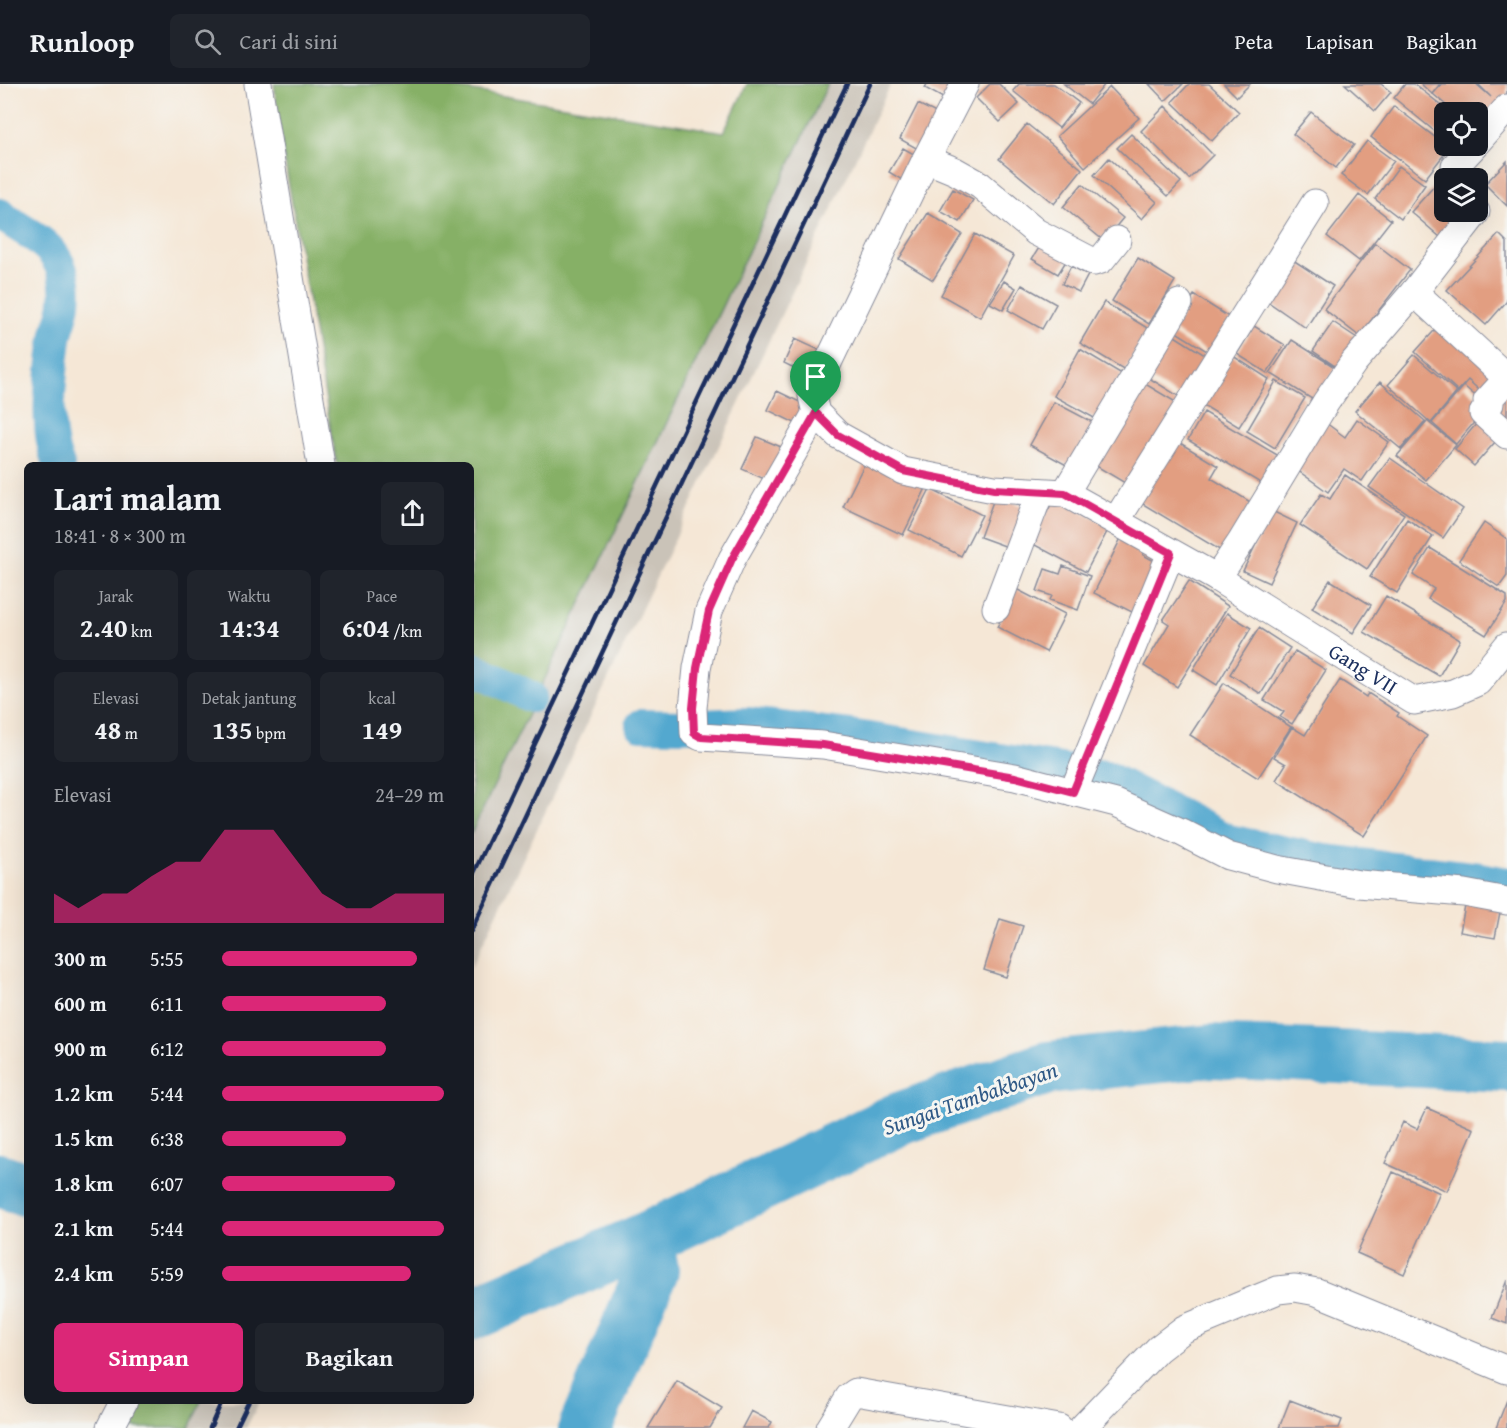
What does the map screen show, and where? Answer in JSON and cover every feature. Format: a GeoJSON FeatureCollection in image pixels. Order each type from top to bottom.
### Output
{"type":"FeatureCollection","features":[{"type":"Feature","properties":{"kind":"street"},"geometry":{"type":"LineString","coordinates":[[258,84],[321,462]]}},
{"type":"Feature","properties":{"kind":"street"},"geometry":{"type":"LineString","coordinates":[[965,84],[926,159],[812,396],[816,413],[838,435],[903,471],[994,489],[1053,493]]}},
{"type":"Feature","properties":{"kind":"street"},"geometry":{"type":"LineString","coordinates":[[1488,130],[1507,108]]}},
{"type":"Feature","properties":{"kind":"street"},"geometry":{"type":"LineString","coordinates":[[1455,168],[1464,156]]}},
{"type":"Feature","properties":{"kind":"street"},"geometry":{"type":"LineString","coordinates":[[926,159],[980,185],[1036,232],[1094,262],[1101,260],[1118,240]]}},
{"type":"Feature","properties":{"kind":"street"},"geometry":{"type":"LineString","coordinates":[[1116,521],[1315,203]]}},
{"type":"Feature","properties":{"kind":"street"},"geometry":{"type":"LineString","coordinates":[[1217,578],[1326,402],[1354,362],[1414,292],[1468,222]]}},
{"type":"Feature","properties":{"kind":"street"},"geometry":{"type":"LineString","coordinates":[[1414,292],[1507,379],[1487,401],[1490,404],[1483,413],[1507,435]]}},
{"type":"Feature","properties":{"kind":"street"},"geometry":{"type":"LineString","coordinates":[[996,608],[1053,493],[1179,303]]}},
{"type":"Feature","properties":{"kind":"street"},"geometry":{"type":"LineString","coordinates":[[816,413],[732,559],[709,611],[697,668],[694,721],[701,737],[823,745],[1015,777],[1079,776],[1116,803],[1228,856],[1277,869],[1359,884],[1464,893],[1507,901]]}},
{"type":"Feature","properties":{"kind":"street","name":"Gang VII"},"geometry":{"type":"LineString","coordinates":[[1053,493],[1116,521],[1217,578],[1414,701],[1453,693],[1478,682],[1507,646]]}},
{"type":"Feature","properties":{"kind":"street"},"geometry":{"type":"LineString","coordinates":[[1079,776],[1171,553]]}},
{"type":"Feature","properties":{"kind":"street"},"geometry":{"type":"LineString","coordinates":[[1082,1428],[1158,1349],[1184,1329],[1278,1290],[1295,1288],[1317,1292],[1507,1370]]}},
{"type":"Feature","properties":{"kind":"street"},"geometry":{"type":"LineString","coordinates":[[830,1428],[849,1397],[856,1392],[1059,1428]]}},
{"type":"Feature","properties":{"kind":"street"},"geometry":{"type":"LineString","coordinates":[[110,1428],[122,1404]]}},
{"type":"Feature","properties":{"kind":"shaded area"},"geometry":{"type":"Polygon","coordinates":[[[828,84],[891,84],[474,962],[474,829],[828,84]]]}},
{"type":"Feature","properties":{"kind":"shaded area"},"geometry":{"type":"Polygon","coordinates":[[[201,1404],[258,1404],[246,1428],[189,1428],[201,1404]]]}},
{"type":"Feature","properties":{"kind":"green space"},"geometry":{"type":"Polygon","coordinates":[[[274,84],[430,84],[724,132],[747,84],[828,84],[539,691],[474,658],[474,462],[336,462],[283,151],[274,84]]]}},
{"type":"Feature","properties":{"kind":"green space"},"geometry":{"type":"Polygon","coordinates":[[[474,683],[530,710],[474,828],[474,683]]]}},
{"type":"Feature","properties":{"kind":"green space"},"geometry":{"type":"Polygon","coordinates":[[[135,1404],[200,1404],[189,1428],[123,1428],[135,1404]]]}},
{"type":"Feature","properties":{"kind":"building"},"geometry":{"type":"Polygon","coordinates":[[[927,84],[960,84],[950,102],[925,88],[927,84]]]}},
{"type":"Feature","properties":{"kind":"building"},"geometry":{"type":"Polygon","coordinates":[[[990,84],[999,84],[1019,104],[1000,122],[976,98],[990,84]]]}},
{"type":"Feature","properties":{"kind":"building"},"geometry":{"type":"Polygon","coordinates":[[[1019,84],[1054,84],[1079,103],[1059,128],[1013,91],[1019,84]]]}},
{"type":"Feature","properties":{"kind":"building"},"geometry":{"type":"Polygon","coordinates":[[[1064,84],[1105,84],[1089,104],[1064,84]]]}},
{"type":"Feature","properties":{"kind":"building"},"geometry":{"type":"Polygon","coordinates":[[[1149,84],[1183,84],[1165,101],[1149,84]]]}},
{"type":"Feature","properties":{"kind":"building"},"geometry":{"type":"Polygon","coordinates":[[[1189,84],[1209,84],[1239,112],[1212,141],[1172,102],[1189,84]]]}},
{"type":"Feature","properties":{"kind":"building"},"geometry":{"type":"Polygon","coordinates":[[[1224,84],[1250,84],[1237,97],[1224,84]]]}},
{"type":"Feature","properties":{"kind":"building"},"geometry":{"type":"Polygon","coordinates":[[[1345,84],[1381,84],[1391,92],[1375,111],[1345,84]]]}},
{"type":"Feature","properties":{"kind":"building"},"geometry":{"type":"Polygon","coordinates":[[[1405,84],[1414,84],[1437,102],[1434,102],[1434,131],[1394,98],[1405,84]]]}},
{"type":"Feature","properties":{"kind":"building"},"geometry":{"type":"Polygon","coordinates":[[[1421,84],[1440,84],[1432,94],[1421,84]]]}},
{"type":"Feature","properties":{"kind":"building"},"geometry":{"type":"Polygon","coordinates":[[[1442,84],[1476,84],[1491,97],[1478,84],[1507,84],[1507,96],[1488,118],[1488,102],[1442,102],[1433,94],[1442,84]]]}},
{"type":"Feature","properties":{"kind":"building"},"geometry":{"type":"Polygon","coordinates":[[[1110,87],[1139,118],[1085,167],[1057,136],[1110,87]]]}},
{"type":"Feature","properties":{"kind":"building"},"geometry":{"type":"Polygon","coordinates":[[[918,104],[944,117],[925,153],[900,139],[918,104]]]}},
{"type":"Feature","properties":{"kind":"building"},"geometry":{"type":"Polygon","coordinates":[[[1165,106],[1213,155],[1189,179],[1141,131],[1165,106]]]}},
{"type":"Feature","properties":{"kind":"building"},"geometry":{"type":"Polygon","coordinates":[[[1394,106],[1434,137],[1434,156],[1443,156],[1425,179],[1371,137],[1394,106]]]}},
{"type":"Feature","properties":{"kind":"building"},"geometry":{"type":"Polygon","coordinates":[[[1311,112],[1354,145],[1336,168],[1293,134],[1311,112]]]}},
{"type":"Feature","properties":{"kind":"building"},"geometry":{"type":"Polygon","coordinates":[[[1027,124],[1082,169],[1054,204],[999,159],[1027,124]]]}},
{"type":"Feature","properties":{"kind":"building"},"geometry":{"type":"Polygon","coordinates":[[[1131,134],[1181,182],[1168,196],[1117,148],[1131,134]]]}},
{"type":"Feature","properties":{"kind":"building"},"geometry":{"type":"Polygon","coordinates":[[[1367,141],[1394,161],[1368,195],[1341,175],[1367,141]]]}},
{"type":"Feature","properties":{"kind":"building"},"geometry":{"type":"Polygon","coordinates":[[[903,148],[921,158],[907,183],[889,172],[903,148]]]}},
{"type":"Feature","properties":{"kind":"building"},"geometry":{"type":"Polygon","coordinates":[[[1109,158],[1157,202],[1142,219],[1094,175],[1109,158]]]}},
{"type":"Feature","properties":{"kind":"building"},"geometry":{"type":"Polygon","coordinates":[[[1507,161],[1507,206],[1488,187],[1488,181],[1507,161]]]}},
{"type":"Feature","properties":{"kind":"building"},"geometry":{"type":"Polygon","coordinates":[[[1399,166],[1425,185],[1401,219],[1375,199],[1399,166]]]}},
{"type":"Feature","properties":{"kind":"building"},"geometry":{"type":"Polygon","coordinates":[[[1082,184],[1123,218],[1104,241],[1063,207],[1082,184]]]}},
{"type":"Feature","properties":{"kind":"building"},"geometry":{"type":"Polygon","coordinates":[[[1434,186],[1434,222],[1454,222],[1440,237],[1411,212],[1434,186]]]}},
{"type":"Feature","properties":{"kind":"building"},"geometry":{"type":"Polygon","coordinates":[[[953,189],[973,200],[960,222],[940,211],[953,189]]]}},
{"type":"Feature","properties":{"kind":"building"},"geometry":{"type":"Polygon","coordinates":[[[1359,195],[1391,220],[1359,261],[1327,236],[1359,195]]]}},
{"type":"Feature","properties":{"kind":"building"},"geometry":{"type":"Polygon","coordinates":[[[928,213],[962,234],[933,280],[899,259],[928,213]]]}},
{"type":"Feature","properties":{"kind":"building"},"geometry":{"type":"Polygon","coordinates":[[[975,234],[1014,256],[980,317],[941,295],[975,234]]]}},
{"type":"Feature","properties":{"kind":"building"},"geometry":{"type":"Polygon","coordinates":[[[1499,234],[1507,242],[1507,301],[1486,325],[1447,290],[1499,234]]]}},
{"type":"Feature","properties":{"kind":"building"},"geometry":{"type":"Polygon","coordinates":[[[1042,243],[1068,258],[1058,274],[1032,259],[1042,243]]]}},
{"type":"Feature","properties":{"kind":"building"},"geometry":{"type":"Polygon","coordinates":[[[1375,243],[1410,270],[1359,336],[1324,309],[1375,243]]]}},
{"type":"Feature","properties":{"kind":"building"},"geometry":{"type":"Polygon","coordinates":[[[1138,258],[1175,281],[1149,324],[1112,301],[1138,258]]]}},
{"type":"Feature","properties":{"kind":"building"},"geometry":{"type":"Polygon","coordinates":[[[1290,258],[1333,286],[1306,328],[1264,299],[1290,258]]]}},
{"type":"Feature","properties":{"kind":"building"},"geometry":{"type":"Polygon","coordinates":[[[1071,266],[1088,275],[1079,292],[1062,284],[1071,266]]]}},
{"type":"Feature","properties":{"kind":"building"},"geometry":{"type":"Polygon","coordinates":[[[1004,281],[1016,288],[1003,310],[990,303],[1004,281]]]}},
{"type":"Feature","properties":{"kind":"building"},"geometry":{"type":"Polygon","coordinates":[[[1022,285],[1056,304],[1042,329],[1008,310],[1022,285]]]}},
{"type":"Feature","properties":{"kind":"building"},"geometry":{"type":"Polygon","coordinates":[[[1194,295],[1232,319],[1210,353],[1173,330],[1194,295]]]}},
{"type":"Feature","properties":{"kind":"building"},"geometry":{"type":"Polygon","coordinates":[[[1104,302],[1149,329],[1125,370],[1080,343],[1104,302]]]}},
{"type":"Feature","properties":{"kind":"building"},"geometry":{"type":"Polygon","coordinates":[[[1333,322],[1363,342],[1344,372],[1313,351],[1333,322]]]}},
{"type":"Feature","properties":{"kind":"building"},"geometry":{"type":"Polygon","coordinates":[[[1442,322],[1504,378],[1487,397],[1468,380],[1458,391],[1415,352],[1442,322]]]}},
{"type":"Feature","properties":{"kind":"building"},"geometry":{"type":"Polygon","coordinates":[[[1254,326],[1285,345],[1267,373],[1237,354],[1254,326]]]}},
{"type":"Feature","properties":{"kind":"building"},"geometry":{"type":"Polygon","coordinates":[[[1170,333],[1208,357],[1183,399],[1144,375],[1170,333]]]}},
{"type":"Feature","properties":{"kind":"building"},"geometry":{"type":"Polygon","coordinates":[[[795,339],[826,353],[814,378],[784,363],[795,339]]]}},
{"type":"Feature","properties":{"kind":"building"},"geometry":{"type":"Polygon","coordinates":[[[1292,340],[1336,368],[1315,401],[1270,373],[1292,340]]]}},
{"type":"Feature","properties":{"kind":"building"},"geometry":{"type":"Polygon","coordinates":[[[1080,349],[1122,374],[1096,419],[1054,396],[1080,349]]]}},
{"type":"Feature","properties":{"kind":"building"},"geometry":{"type":"Polygon","coordinates":[[[1414,355],[1457,392],[1431,423],[1388,385],[1414,355]]]}},
{"type":"Feature","properties":{"kind":"building"},"geometry":{"type":"Polygon","coordinates":[[[1233,356],[1269,379],[1239,427],[1203,405],[1233,356]]]}},
{"type":"Feature","properties":{"kind":"building"},"geometry":{"type":"Polygon","coordinates":[[[1276,381],[1305,398],[1275,448],[1247,431],[1276,381]]]}},
{"type":"Feature","properties":{"kind":"building"},"geometry":{"type":"Polygon","coordinates":[[[1142,382],[1179,404],[1130,486],[1093,464],[1142,382]]]}},
{"type":"Feature","properties":{"kind":"building"},"geometry":{"type":"Polygon","coordinates":[[[1380,382],[1425,421],[1401,449],[1355,411],[1380,382]]]}},
{"type":"Feature","properties":{"kind":"building"},"geometry":{"type":"Polygon","coordinates":[[[1507,384],[1507,431],[1483,412],[1456,444],[1432,423],[1464,386],[1488,407],[1507,384]]]}},
{"type":"Feature","properties":{"kind":"building"},"geometry":{"type":"Polygon","coordinates":[[[777,391],[808,406],[799,425],[768,410],[777,391]]]}},
{"type":"Feature","properties":{"kind":"building"},"geometry":{"type":"Polygon","coordinates":[[[1054,402],[1094,423],[1070,467],[1030,445],[1054,402]]]}},
{"type":"Feature","properties":{"kind":"building"},"geometry":{"type":"Polygon","coordinates":[[[1204,412],[1279,456],[1262,484],[1188,440],[1204,412]]]}},
{"type":"Feature","properties":{"kind":"building"},"geometry":{"type":"Polygon","coordinates":[[[1483,416],[1503,433],[1474,466],[1455,449],[1483,416]]]}},
{"type":"Feature","properties":{"kind":"building"},"geometry":{"type":"Polygon","coordinates":[[[1357,419],[1389,442],[1362,481],[1344,469],[1328,492],[1290,465],[1322,420],[1345,437],[1357,419]]]}},
{"type":"Feature","properties":{"kind":"building"},"geometry":{"type":"Polygon","coordinates":[[[1427,421],[1456,445],[1426,480],[1397,456],[1427,421]]]}},
{"type":"Feature","properties":{"kind":"building"},"geometry":{"type":"Polygon","coordinates":[[[757,437],[786,449],[771,482],[742,469],[757,437]]]}},
{"type":"Feature","properties":{"kind":"building"},"geometry":{"type":"Polygon","coordinates":[[[1175,440],[1218,466],[1211,478],[1252,503],[1223,552],[1138,501],[1175,440]]]}},
{"type":"Feature","properties":{"kind":"building"},"geometry":{"type":"Polygon","coordinates":[[[1390,458],[1463,509],[1443,538],[1369,487],[1390,458]]]}},
{"type":"Feature","properties":{"kind":"building"},"geometry":{"type":"Polygon","coordinates":[[[867,459],[926,488],[903,535],[843,507],[867,459]]]}},
{"type":"Feature","properties":{"kind":"building"},"geometry":{"type":"Polygon","coordinates":[[[1345,475],[1404,514],[1367,569],[1300,525],[1321,494],[1330,499],[1345,475]]]}},
{"type":"Feature","properties":{"kind":"building"},"geometry":{"type":"Polygon","coordinates":[[[930,489],[982,515],[961,556],[909,530],[930,489]]]}},
{"type":"Feature","properties":{"kind":"building"},"geometry":{"type":"Polygon","coordinates":[[[995,496],[1028,508],[1013,549],[980,537],[995,496]]]}},
{"type":"Feature","properties":{"kind":"building"},"geometry":{"type":"Polygon","coordinates":[[[1055,497],[1110,526],[1086,572],[1031,543],[1055,497]]]}},
{"type":"Feature","properties":{"kind":"building"},"geometry":{"type":"Polygon","coordinates":[[[1272,511],[1297,523],[1269,583],[1243,571],[1272,511]]]}},
{"type":"Feature","properties":{"kind":"building"},"geometry":{"type":"Polygon","coordinates":[[[1407,519],[1433,536],[1397,593],[1370,577],[1407,519]]]}},
{"type":"Feature","properties":{"kind":"building"},"geometry":{"type":"Polygon","coordinates":[[[1484,523],[1507,539],[1507,576],[1499,587],[1459,560],[1484,523]]]}},
{"type":"Feature","properties":{"kind":"building"},"geometry":{"type":"Polygon","coordinates":[[[1125,530],[1150,542],[1143,555],[1162,565],[1138,615],[1094,593],[1125,530]]]}},
{"type":"Feature","properties":{"kind":"building"},"geometry":{"type":"Polygon","coordinates":[[[1430,548],[1507,596],[1507,602],[1486,635],[1428,599],[1434,589],[1413,575],[1430,548]]]}},
{"type":"Feature","properties":{"kind":"building"},"geometry":{"type":"Polygon","coordinates":[[[1063,566],[1090,576],[1078,610],[1050,600],[1052,596],[1037,591],[1045,569],[1060,574],[1063,566]]]}},
{"type":"Feature","properties":{"kind":"building"},"geometry":{"type":"Polygon","coordinates":[[[1330,580],[1371,605],[1353,633],[1312,608],[1330,580]]]}},
{"type":"Feature","properties":{"kind":"building"},"geometry":{"type":"Polygon","coordinates":[[[1189,581],[1228,606],[1177,687],[1144,666],[1169,624],[1163,620],[1189,581]]]}},
{"type":"Feature","properties":{"kind":"building"},"geometry":{"type":"Polygon","coordinates":[[[1016,589],[1065,614],[1046,652],[997,627],[1016,589]]]}},
{"type":"Feature","properties":{"kind":"building"},"geometry":{"type":"Polygon","coordinates":[[[1386,596],[1460,640],[1439,676],[1364,632],[1386,596]]]}},
{"type":"Feature","properties":{"kind":"building"},"geometry":{"type":"Polygon","coordinates":[[[1227,613],[1251,628],[1217,685],[1193,670],[1227,613]]]}},
{"type":"Feature","properties":{"kind":"building"},"geometry":{"type":"Polygon","coordinates":[[[1259,628],[1290,648],[1261,694],[1230,674],[1259,628]]]}},
{"type":"Feature","properties":{"kind":"building"},"geometry":{"type":"Polygon","coordinates":[[[1295,651],[1326,670],[1292,724],[1280,717],[1284,712],[1264,700],[1295,651]]]}},
{"type":"Feature","properties":{"kind":"building"},"geometry":{"type":"Polygon","coordinates":[[[1340,680],[1366,697],[1368,693],[1399,713],[1397,716],[1427,736],[1364,836],[1276,780],[1286,764],[1274,757],[1292,727],[1305,735],[1340,680]]]}},
{"type":"Feature","properties":{"kind":"building"},"geometry":{"type":"Polygon","coordinates":[[[1224,683],[1291,727],[1258,778],[1190,735],[1224,683]]]}},
{"type":"Feature","properties":{"kind":"building"},"geometry":{"type":"Polygon","coordinates":[[[1466,901],[1501,907],[1495,938],[1460,932],[1466,901]]]}},
{"type":"Feature","properties":{"kind":"building"},"geometry":{"type":"Polygon","coordinates":[[[1000,919],[1023,926],[1006,977],[984,970],[1000,919]]]}},
{"type":"Feature","properties":{"kind":"building"},"geometry":{"type":"Polygon","coordinates":[[[1427,1108],[1474,1129],[1447,1191],[1385,1163],[1403,1122],[1417,1129],[1427,1108]]]}},
{"type":"Feature","properties":{"kind":"building"},"geometry":{"type":"Polygon","coordinates":[[[1393,1172],[1440,1193],[1404,1274],[1357,1253],[1393,1172]]]}},
{"type":"Feature","properties":{"kind":"building"},"geometry":{"type":"Polygon","coordinates":[[[1507,1280],[1507,1324],[1492,1318],[1507,1280]]]}},
{"type":"Feature","properties":{"kind":"building"},"geometry":{"type":"Polygon","coordinates":[[[677,1381],[722,1408],[710,1428],[648,1428],[677,1381]]]}},
{"type":"Feature","properties":{"kind":"building"},"geometry":{"type":"Polygon","coordinates":[[[1290,1400],[1342,1420],[1339,1428],[1279,1428],[1290,1400]]]}},
{"type":"Feature","properties":{"kind":"building"},"geometry":{"type":"Polygon","coordinates":[[[1507,1400],[1507,1428],[1496,1428],[1507,1400]]]}},
{"type":"Feature","properties":{"kind":"building"},"geometry":{"type":"Polygon","coordinates":[[[751,1411],[772,1422],[769,1428],[742,1428],[751,1411]]]}},
{"type":"Feature","properties":{"kind":"waterway"},"geometry":{"type":"LineString","coordinates":[[0,214],[49,249],[64,277],[65,301],[56,339],[50,403],[51,436],[58,462]]}},
{"type":"Feature","properties":{"kind":"waterway"},"geometry":{"type":"LineString","coordinates":[[474,668],[531,697]]}},
{"type":"Feature","properties":{"kind":"waterway"},"geometry":{"type":"LineString","coordinates":[[641,725],[747,723],[850,735],[1105,776],[1228,840],[1325,860],[1507,883]]}},
{"type":"Feature","properties":{"kind":"waterway","name":"Sungai Tambakbayan"},"geometry":{"type":"LineString","coordinates":[[474,1313],[646,1239],[899,1119],[1047,1068],[1212,1051],[1507,1065]]}},
{"type":"Feature","properties":{"kind":"waterway"},"geometry":{"type":"LineString","coordinates":[[0,1180],[24,1189]]}},
{"type":"Feature","properties":{"kind":"waterway"},"geometry":{"type":"LineString","coordinates":[[585,1428],[652,1270],[646,1239]]}},
{"type":"Feature","properties":{"kind":"railway"},"geometry":{"type":"LineString","coordinates":[[474,873],[847,84]]}},
{"type":"Feature","properties":{"kind":"railway"},"geometry":{"type":"LineString","coordinates":[[474,925],[870,84]]}},
{"type":"Feature","properties":{"kind":"railway"},"geometry":{"type":"LineString","coordinates":[[210,1428],[221,1404]]}},
{"type":"Feature","properties":{"kind":"railway"},"geometry":{"type":"LineString","coordinates":[[236,1428],[248,1404]]}},
{"type":"Feature","properties":{"kind":"route"},"geometry":{"type":"LineString","coordinates":[[816,413],[838,435],[903,471],[994,489],[1065,493],[1171,553],[1073,792],[1015,777],[823,745],[701,737],[694,733],[693,708],[697,668],[709,611],[732,559],[816,413]]}}]}
